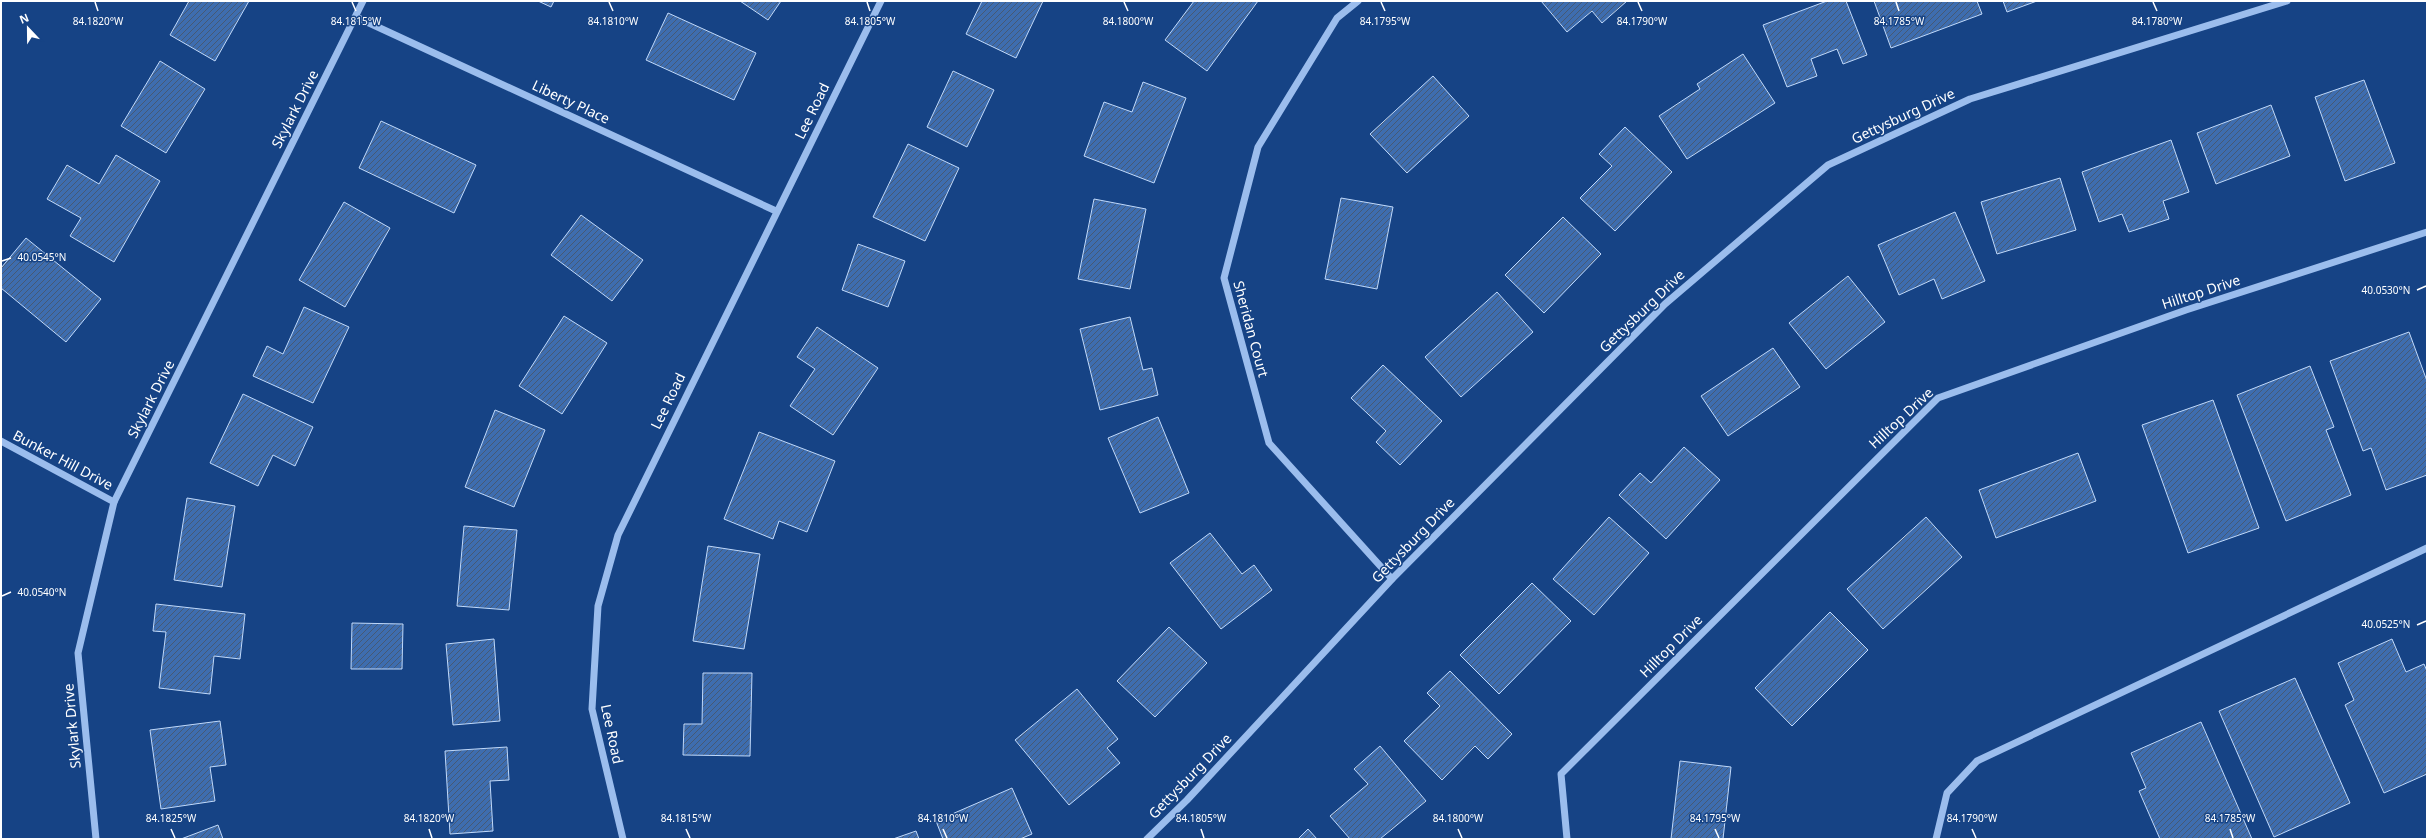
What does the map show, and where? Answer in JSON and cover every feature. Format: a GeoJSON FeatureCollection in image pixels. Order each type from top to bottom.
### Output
{"type":"FeatureCollection","features":[{"type":"Feature","properties":{"kind":"street","name":"Skylark Drive"},"geometry":{"type":"LineString","coordinates":[[96,839],[78,653],[114,502],[363,1]]}},
{"type":"Feature","properties":{"kind":"street","name":"Lee Road"},"geometry":{"type":"LineString","coordinates":[[623,839],[592,709],[598,606],[618,535],[776,211],[881,1]]}},
{"type":"Feature","properties":{"kind":"street","name":"Sheridan Court"},"geometry":{"type":"LineString","coordinates":[[1358,1],[1337,18],[1258,147],[1224,278],[1269,443],[1392,579]]}},
{"type":"Feature","properties":{"kind":"street","name":"Gettysburg Drive"},"geometry":{"type":"LineString","coordinates":[[1147,839],[1187,800],[1392,579],[1665,304],[1828,164],[1970,99],[2287,1]]}},
{"type":"Feature","properties":{"kind":"street","name":"Liberty Place"},"geometry":{"type":"LineString","coordinates":[[356,16],[776,211]]}},
{"type":"Feature","properties":{"kind":"street","name":"Hilltop Drive"},"geometry":{"type":"LineString","coordinates":[[1567,839],[1561,774],[1938,398],[2186,310],[2427,232]]}},
{"type":"Feature","properties":{"kind":"street","name":"Bunker Hill Drive"},"geometry":{"type":"LineString","coordinates":[[1,441],[114,502]]}},
{"type":"Feature","properties":{"kind":"street"},"geometry":{"type":"LineString","coordinates":[[1936,839],[1947,793],[1977,761],[2427,548]]}},
{"type":"Feature","properties":{"kind":"building"},"geometry":{"type":"Polygon","coordinates":[[[189,1],[249,1],[215,61],[170,35],[189,1]]]}},
{"type":"Feature","properties":{"kind":"building"},"geometry":{"type":"Polygon","coordinates":[[[538,1],[554,1],[551,7],[538,1]]]}},
{"type":"Feature","properties":{"kind":"building"},"geometry":{"type":"Polygon","coordinates":[[[740,1],[781,1],[768,20],[740,1]]]}},
{"type":"Feature","properties":{"kind":"building"},"geometry":{"type":"Polygon","coordinates":[[[982,1],[1043,1],[1016,58],[966,34],[982,1]]]}},
{"type":"Feature","properties":{"kind":"building"},"geometry":{"type":"Polygon","coordinates":[[[1194,1],[1258,1],[1207,71],[1165,40],[1194,1]]]}},
{"type":"Feature","properties":{"kind":"building"},"geometry":{"type":"Polygon","coordinates":[[[1541,1],[1627,1],[1602,23],[1592,11],[1567,32],[1541,1]]]}},
{"type":"Feature","properties":{"kind":"building"},"geometry":{"type":"Polygon","coordinates":[[[1827,1],[1846,1],[1867,55],[1843,64],[1837,49],[1811,59],[1817,76],[1787,87],[1763,25],[1827,1]]]}},
{"type":"Feature","properties":{"kind":"building"},"geometry":{"type":"Polygon","coordinates":[[[1874,1],[1977,1],[1982,14],[1891,48],[1874,1]]]}},
{"type":"Feature","properties":{"kind":"building"},"geometry":{"type":"Polygon","coordinates":[[[2003,1],[2037,1],[2007,12],[2003,1]]]}},
{"type":"Feature","properties":{"kind":"building"},"geometry":{"type":"Polygon","coordinates":[[[668,13],[756,53],[734,100],[646,60],[668,13]]]}},
{"type":"Feature","properties":{"kind":"building"},"geometry":{"type":"Polygon","coordinates":[[[1743,54],[1775,103],[1687,159],[1659,116],[1700,89],[1697,84],[1743,54]]]}},
{"type":"Feature","properties":{"kind":"building"},"geometry":{"type":"Polygon","coordinates":[[[160,61],[205,89],[166,153],[121,126],[160,61]]]}},
{"type":"Feature","properties":{"kind":"building"},"geometry":{"type":"Polygon","coordinates":[[[953,71],[994,90],[967,147],[927,127],[953,71]]]}},
{"type":"Feature","properties":{"kind":"building"},"geometry":{"type":"Polygon","coordinates":[[[1433,76],[1469,116],[1407,173],[1370,134],[1433,76]]]}},
{"type":"Feature","properties":{"kind":"building"},"geometry":{"type":"Polygon","coordinates":[[[2364,80],[2395,163],[2345,181],[2315,97],[2364,80]]]}},
{"type":"Feature","properties":{"kind":"building"},"geometry":{"type":"Polygon","coordinates":[[[1143,82],[1186,98],[1154,183],[1084,156],[1104,102],[1132,112],[1143,82]]]}},
{"type":"Feature","properties":{"kind":"building"},"geometry":{"type":"Polygon","coordinates":[[[2271,105],[2290,156],[2216,184],[2197,133],[2271,105]]]}},
{"type":"Feature","properties":{"kind":"building"},"geometry":{"type":"Polygon","coordinates":[[[381,121],[476,165],[454,213],[359,168],[381,121]]]}},
{"type":"Feature","properties":{"kind":"building"},"geometry":{"type":"Polygon","coordinates":[[[1625,127],[1672,172],[1615,231],[1580,198],[1612,166],[1599,154],[1625,127]]]}},
{"type":"Feature","properties":{"kind":"building"},"geometry":{"type":"Polygon","coordinates":[[[2171,140],[2189,192],[2163,201],[2169,219],[2129,232],[2122,214],[2099,222],[2082,172],[2171,140]]]}},
{"type":"Feature","properties":{"kind":"building"},"geometry":{"type":"Polygon","coordinates":[[[908,144],[959,168],[925,241],[873,217],[908,144]]]}},
{"type":"Feature","properties":{"kind":"building"},"geometry":{"type":"Polygon","coordinates":[[[116,155],[160,181],[114,262],[70,236],[81,218],[47,199],[67,165],[99,184],[116,155]]]}},
{"type":"Feature","properties":{"kind":"building"},"geometry":{"type":"Polygon","coordinates":[[[2060,178],[2076,230],[1997,254],[1981,202],[2060,178]]]}},
{"type":"Feature","properties":{"kind":"building"},"geometry":{"type":"Polygon","coordinates":[[[1341,198],[1393,207],[1377,289],[1325,279],[1341,198]]]}},
{"type":"Feature","properties":{"kind":"building"},"geometry":{"type":"Polygon","coordinates":[[[1094,199],[1146,209],[1130,289],[1078,279],[1094,199]]]}},
{"type":"Feature","properties":{"kind":"building"},"geometry":{"type":"Polygon","coordinates":[[[344,202],[390,228],[345,307],[299,280],[344,202]]]}},
{"type":"Feature","properties":{"kind":"building"},"geometry":{"type":"Polygon","coordinates":[[[1955,212],[1985,281],[1942,299],[1934,279],[1899,295],[1878,245],[1955,212]]]}},
{"type":"Feature","properties":{"kind":"building"},"geometry":{"type":"Polygon","coordinates":[[[581,215],[643,260],[612,301],[551,255],[581,215]]]}},
{"type":"Feature","properties":{"kind":"building"},"geometry":{"type":"Polygon","coordinates":[[[1563,217],[1601,254],[1544,313],[1505,275],[1563,217]]]}},
{"type":"Feature","properties":{"kind":"building"},"geometry":{"type":"Polygon","coordinates":[[[26,238],[101,299],[66,342],[1,288],[1,268],[26,238]]]}},
{"type":"Feature","properties":{"kind":"building"},"geometry":{"type":"Polygon","coordinates":[[[858,244],[905,261],[888,307],[842,290],[858,244]]]}},
{"type":"Feature","properties":{"kind":"building"},"geometry":{"type":"Polygon","coordinates":[[[1848,276],[1885,322],[1826,369],[1789,323],[1848,276]]]}},
{"type":"Feature","properties":{"kind":"building"},"geometry":{"type":"Polygon","coordinates":[[[1497,292],[1533,332],[1461,397],[1425,357],[1497,292]]]}},
{"type":"Feature","properties":{"kind":"building"},"geometry":{"type":"Polygon","coordinates":[[[304,307],[349,327],[313,403],[253,376],[267,346],[283,354],[304,307]]]}},
{"type":"Feature","properties":{"kind":"building"},"geometry":{"type":"Polygon","coordinates":[[[564,316],[607,343],[562,414],[519,386],[564,316]]]}},
{"type":"Feature","properties":{"kind":"building"},"geometry":{"type":"Polygon","coordinates":[[[1130,317],[1143,370],[1152,368],[1158,395],[1100,410],[1080,329],[1130,317]]]}},
{"type":"Feature","properties":{"kind":"building"},"geometry":{"type":"Polygon","coordinates":[[[817,327],[878,368],[833,435],[790,406],[815,369],[797,357],[817,327]]]}},
{"type":"Feature","properties":{"kind":"building"},"geometry":{"type":"Polygon","coordinates":[[[2409,332],[2427,381],[2427,475],[2386,490],[2371,448],[2363,451],[2330,361],[2409,332]]]}},
{"type":"Feature","properties":{"kind":"building"},"geometry":{"type":"Polygon","coordinates":[[[1773,348],[1800,387],[1728,436],[1701,396],[1773,348]]]}},
{"type":"Feature","properties":{"kind":"building"},"geometry":{"type":"Polygon","coordinates":[[[1383,365],[1442,421],[1400,465],[1376,442],[1386,431],[1351,398],[1383,365]]]}},
{"type":"Feature","properties":{"kind":"building"},"geometry":{"type":"Polygon","coordinates":[[[2310,366],[2334,427],[2326,430],[2351,495],[2286,521],[2237,395],[2310,366]]]}},
{"type":"Feature","properties":{"kind":"building"},"geometry":{"type":"Polygon","coordinates":[[[243,394],[313,427],[295,466],[273,455],[258,486],[210,463],[243,394]]]}},
{"type":"Feature","properties":{"kind":"building"},"geometry":{"type":"Polygon","coordinates":[[[2213,400],[2259,528],[2188,553],[2142,425],[2213,400]]]}},
{"type":"Feature","properties":{"kind":"building"},"geometry":{"type":"Polygon","coordinates":[[[495,410],[545,430],[514,507],[465,487],[495,410]]]}},
{"type":"Feature","properties":{"kind":"building"},"geometry":{"type":"Polygon","coordinates":[[[1158,417],[1189,493],[1140,513],[1108,438],[1158,417]]]}},
{"type":"Feature","properties":{"kind":"building"},"geometry":{"type":"Polygon","coordinates":[[[759,432],[835,461],[807,532],[779,521],[773,539],[724,519],[759,432]]]}},
{"type":"Feature","properties":{"kind":"building"},"geometry":{"type":"Polygon","coordinates":[[[1684,447],[1720,480],[1666,539],[1619,495],[1640,473],[1651,483],[1684,447]]]}},
{"type":"Feature","properties":{"kind":"building"},"geometry":{"type":"Polygon","coordinates":[[[2078,453],[2096,501],[1996,538],[1979,490],[2078,453]]]}},
{"type":"Feature","properties":{"kind":"building"},"geometry":{"type":"Polygon","coordinates":[[[187,498],[235,506],[222,587],[174,580],[187,498]]]}},
{"type":"Feature","properties":{"kind":"building"},"geometry":{"type":"Polygon","coordinates":[[[1609,517],[1649,553],[1594,615],[1553,579],[1609,517]]]}},
{"type":"Feature","properties":{"kind":"building"},"geometry":{"type":"Polygon","coordinates":[[[1926,517],[1962,557],[1883,629],[1847,589],[1926,517]]]}},
{"type":"Feature","properties":{"kind":"building"},"geometry":{"type":"Polygon","coordinates":[[[464,526],[517,530],[509,610],[457,606],[464,526]]]}},
{"type":"Feature","properties":{"kind":"building"},"geometry":{"type":"Polygon","coordinates":[[[1210,533],[1242,574],[1254,565],[1272,590],[1221,629],[1170,563],[1210,533]]]}},
{"type":"Feature","properties":{"kind":"building"},"geometry":{"type":"Polygon","coordinates":[[[708,546],[760,554],[744,649],[693,641],[708,546]]]}},
{"type":"Feature","properties":{"kind":"building"},"geometry":{"type":"Polygon","coordinates":[[[1532,583],[1571,621],[1499,694],[1460,655],[1532,583]]]}},
{"type":"Feature","properties":{"kind":"building"},"geometry":{"type":"Polygon","coordinates":[[[156,604],[245,614],[240,659],[214,656],[210,694],[159,688],[166,632],[153,631],[156,604]]]}},
{"type":"Feature","properties":{"kind":"building"},"geometry":{"type":"Polygon","coordinates":[[[1830,612],[1868,650],[1792,726],[1755,688],[1830,612]]]}},
{"type":"Feature","properties":{"kind":"building"},"geometry":{"type":"Polygon","coordinates":[[[352,623],[403,624],[402,669],[351,669],[352,623]]]}},
{"type":"Feature","properties":{"kind":"building"},"geometry":{"type":"Polygon","coordinates":[[[1169,627],[1207,663],[1155,717],[1117,681],[1169,627]]]}},
{"type":"Feature","properties":{"kind":"building"},"geometry":{"type":"Polygon","coordinates":[[[494,639],[500,721],[453,725],[446,644],[494,639]]]}},
{"type":"Feature","properties":{"kind":"building"},"geometry":{"type":"Polygon","coordinates":[[[2392,639],[2406,672],[2424,664],[2427,671],[2427,774],[2384,793],[2345,705],[2354,700],[2338,663],[2392,639]]]}},
{"type":"Feature","properties":{"kind":"building"},"geometry":{"type":"Polygon","coordinates":[[[1450,671],[1512,734],[1488,759],[1475,746],[1442,780],[1404,741],[1440,706],[1427,693],[1450,671]]]}},
{"type":"Feature","properties":{"kind":"building"},"geometry":{"type":"Polygon","coordinates":[[[703,673],[752,673],[750,756],[683,755],[684,724],[702,724],[703,673]]]}},
{"type":"Feature","properties":{"kind":"building"},"geometry":{"type":"Polygon","coordinates":[[[2295,678],[2350,803],[2274,837],[2219,711],[2295,678]]]}},
{"type":"Feature","properties":{"kind":"building"},"geometry":{"type":"Polygon","coordinates":[[[1077,689],[1118,739],[1107,748],[1120,763],[1069,805],[1015,740],[1077,689]]]}},
{"type":"Feature","properties":{"kind":"building"},"geometry":{"type":"Polygon","coordinates":[[[220,721],[226,765],[210,767],[215,801],[161,809],[150,730],[220,721]]]}},
{"type":"Feature","properties":{"kind":"building"},"geometry":{"type":"Polygon","coordinates":[[[2201,722],[2252,839],[2160,839],[2139,791],[2146,788],[2131,753],[2201,722]]]}},
{"type":"Feature","properties":{"kind":"building"},"geometry":{"type":"Polygon","coordinates":[[[1380,746],[1426,801],[1380,839],[1350,839],[1330,816],[1368,784],[1354,769],[1380,746]]]}},
{"type":"Feature","properties":{"kind":"building"},"geometry":{"type":"Polygon","coordinates":[[[507,747],[509,780],[490,781],[493,831],[450,834],[445,751],[507,747]]]}},
{"type":"Feature","properties":{"kind":"building"},"geometry":{"type":"Polygon","coordinates":[[[1680,761],[1731,767],[1723,839],[1671,839],[1680,761]]]}},
{"type":"Feature","properties":{"kind":"building"},"geometry":{"type":"Polygon","coordinates":[[[1012,788],[1032,834],[1020,839],[943,839],[936,821],[1012,788]]]}},
{"type":"Feature","properties":{"kind":"building"},"geometry":{"type":"Polygon","coordinates":[[[218,825],[223,839],[181,839],[218,825]]]}},
{"type":"Feature","properties":{"kind":"building"},"geometry":{"type":"Polygon","coordinates":[[[1308,829],[1317,839],[1298,839],[1308,829]]]}},
{"type":"Feature","properties":{"kind":"building"},"geometry":{"type":"Polygon","coordinates":[[[916,831],[919,839],[893,839],[916,831]]]}}]}
